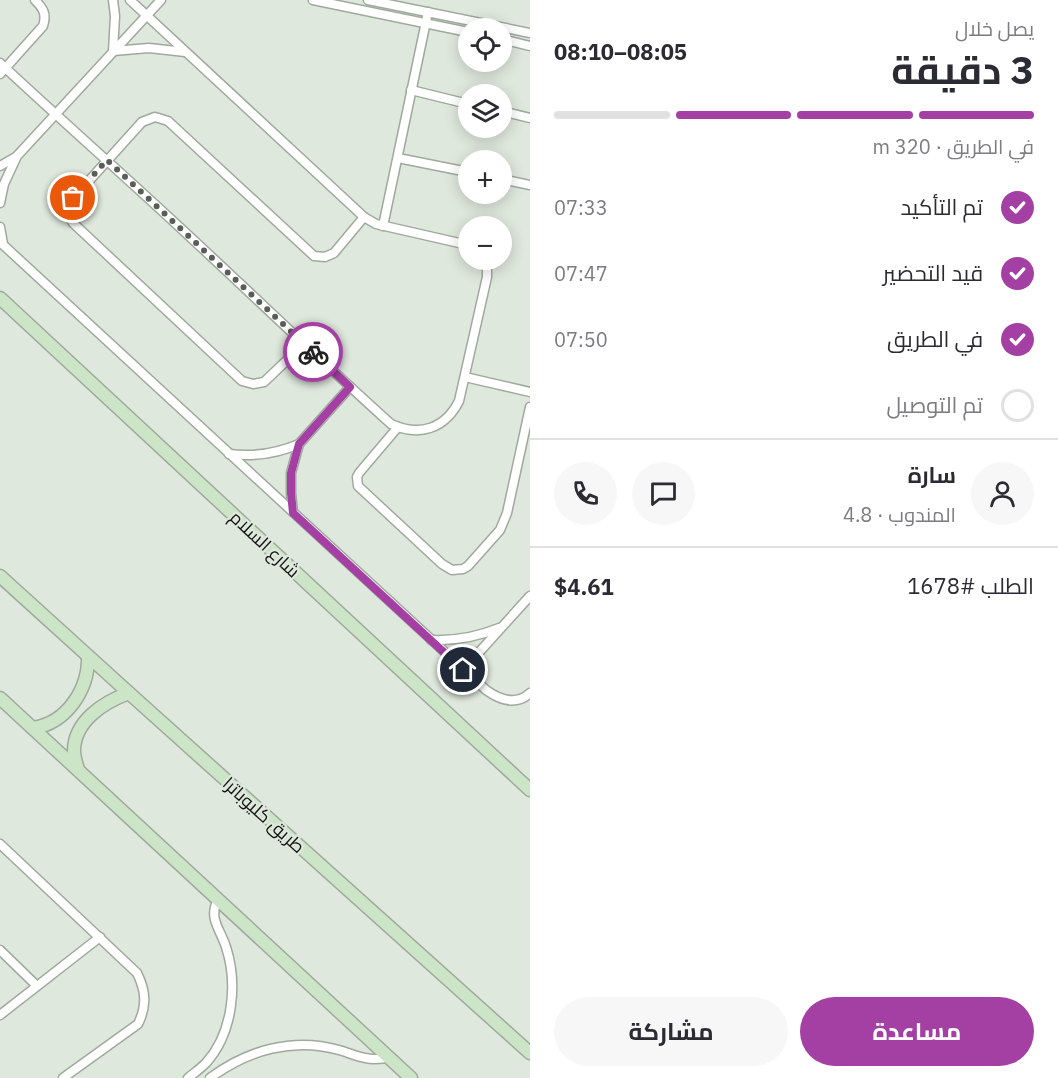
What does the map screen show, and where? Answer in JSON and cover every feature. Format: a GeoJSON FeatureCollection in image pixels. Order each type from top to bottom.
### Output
{"type":"FeatureCollection","features":[{"type":"Feature","properties":{"kind":"main road","name":"شارع السلام"},"geometry":{"type":"LineString","coordinates":[[0,298],[530,790]]}},
{"type":"Feature","properties":{"kind":"main road","name":"طريق كليوباترا"},"geometry":{"type":"LineString","coordinates":[[0,576],[530,1053]]}},
{"type":"Feature","properties":{"kind":"main road"},"geometry":{"type":"LineString","coordinates":[[33,728],[49,724],[58,718],[78,697],[87,677],[88,656]]}},
{"type":"Feature","properties":{"kind":"main road"},"geometry":{"type":"LineString","coordinates":[[78,770],[74,752],[81,726],[114,698],[129,693]]}},
{"type":"Feature","properties":{"kind":"main road"},"geometry":{"type":"LineString","coordinates":[[2,702],[33,728],[411,1078]]}},
{"type":"Feature","properties":{"kind":"street"},"geometry":{"type":"LineString","coordinates":[[35,0],[44,9],[43,26],[2,68],[107,160],[391,424],[398,428],[418,430],[438,425],[454,411],[459,402],[465,377],[487,270]]}},
{"type":"Feature","properties":{"kind":"street"},"geometry":{"type":"LineString","coordinates":[[113,0],[115,16],[113,51]]}},
{"type":"Feature","properties":{"kind":"street"},"geometry":{"type":"LineString","coordinates":[[130,0],[364,217],[383,226],[458,243]]}},
{"type":"Feature","properties":{"kind":"street"},"geometry":{"type":"LineString","coordinates":[[0,203],[4,184],[17,156],[161,0]]}},
{"type":"Feature","properties":{"kind":"street"},"geometry":{"type":"LineString","coordinates":[[313,0],[458,30]]}},
{"type":"Feature","properties":{"kind":"street"},"geometry":{"type":"LineString","coordinates":[[368,0],[530,33]]}},
{"type":"Feature","properties":{"kind":"street"},"geometry":{"type":"LineString","coordinates":[[383,226],[428,12]]}},
{"type":"Feature","properties":{"kind":"street"},"geometry":{"type":"LineString","coordinates":[[512,42],[530,46]]}},
{"type":"Feature","properties":{"kind":"street"},"geometry":{"type":"LineString","coordinates":[[113,51],[149,48],[186,52]]}},
{"type":"Feature","properties":{"kind":"street"},"geometry":{"type":"LineString","coordinates":[[411,90],[458,102]]}},
{"type":"Feature","properties":{"kind":"street"},"geometry":{"type":"LineString","coordinates":[[512,114],[530,118]]}},
{"type":"Feature","properties":{"kind":"street"},"geometry":{"type":"LineString","coordinates":[[305,344],[269,378],[259,384],[243,381],[69,219],[69,202],[142,122],[149,118],[161,118],[168,121],[314,256],[325,257],[334,253],[364,217]]}},
{"type":"Feature","properties":{"kind":"street"},"geometry":{"type":"LineString","coordinates":[[0,166],[17,156]]}},
{"type":"Feature","properties":{"kind":"street"},"geometry":{"type":"LineString","coordinates":[[398,158],[458,170]]}},
{"type":"Feature","properties":{"kind":"street"},"geometry":{"type":"LineString","coordinates":[[512,181],[530,185]]}},
{"type":"Feature","properties":{"kind":"street"},"geometry":{"type":"LineString","coordinates":[[0,227],[2,243],[463,670],[486,690],[506,700],[519,700],[530,693]]}},
{"type":"Feature","properties":{"kind":"street"},"geometry":{"type":"LineString","coordinates":[[465,377],[530,392]]}},
{"type":"Feature","properties":{"kind":"street"},"geometry":{"type":"LineString","coordinates":[[229,454],[260,455],[280,452],[299,444],[350,387]]}},
{"type":"Feature","properties":{"kind":"street"},"geometry":{"type":"LineString","coordinates":[[398,428],[359,473],[358,486],[446,568],[458,570],[468,566],[503,525],[530,407]]}},
{"type":"Feature","properties":{"kind":"street"},"geometry":{"type":"LineString","coordinates":[[293,513],[291,473],[299,444]]}},
{"type":"Feature","properties":{"kind":"street"},"geometry":{"type":"LineString","coordinates":[[463,670],[530,596]]}},
{"type":"Feature","properties":{"kind":"street"},"geometry":{"type":"LineString","coordinates":[[431,640],[467,638],[502,627]]}},
{"type":"Feature","properties":{"kind":"street"},"geometry":{"type":"LineString","coordinates":[[0,844],[137,973],[145,995],[145,1005],[138,1024],[63,1078]]}},
{"type":"Feature","properties":{"kind":"street"},"geometry":{"type":"LineString","coordinates":[[188,1078],[207,1061],[214,1051],[228,1018],[232,981],[229,958],[213,915],[218,899]]}},
{"type":"Feature","properties":{"kind":"street"},"geometry":{"type":"LineString","coordinates":[[0,1015],[100,938]]}},
{"type":"Feature","properties":{"kind":"street"},"geometry":{"type":"LineString","coordinates":[[0,950],[37,987]]}},
{"type":"Feature","properties":{"kind":"street"},"geometry":{"type":"LineString","coordinates":[[210,1078],[244,1057],[270,1048],[298,1045],[330,1048],[368,1059],[389,1058]]}},
{"type":"Feature","properties":{"kind":"street"},"geometry":{"type":"LineString","coordinates":[[207,1061],[213,1060],[218,1063],[220,1071]]}},
{"type":"Feature","properties":{"kind":"way so far"},"geometry":{"type":"LineString","coordinates":[[73,198],[107,160],[313,352]]}},
{"type":"Feature","properties":{"kind":"route"},"geometry":{"type":"LineString","coordinates":[[313,352],[350,387],[299,444],[291,473],[293,513],[463,670]]}}]}
